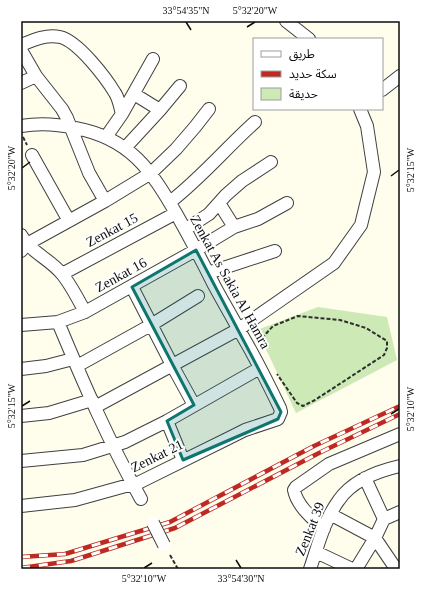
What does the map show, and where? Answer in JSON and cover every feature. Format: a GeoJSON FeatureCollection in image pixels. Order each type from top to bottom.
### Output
{"type":"FeatureCollection","features":[{"type":"Feature","properties":{"kind":"street"},"geometry":{"type":"LineString","coordinates":[[286,21],[308,38]]}},
{"type":"Feature","properties":{"kind":"street"},"geometry":{"type":"LineString","coordinates":[[21,45],[40,38],[60,37],[72,43],[99,70],[116,95],[122,114]]}},
{"type":"Feature","properties":{"kind":"street"},"geometry":{"type":"LineString","coordinates":[[21,50],[36,76],[62,110],[89,173],[105,201]]}},
{"type":"Feature","properties":{"kind":"street"},"geometry":{"type":"LineString","coordinates":[[106,137],[122,114],[153,59]]}},
{"type":"Feature","properties":{"kind":"street"},"geometry":{"type":"LineString","coordinates":[[21,83],[36,76]]}},
{"type":"Feature","properties":{"kind":"street"},"geometry":{"type":"LineString","coordinates":[[383,89],[400,76]]}},
{"type":"Feature","properties":{"kind":"street"},"geometry":{"type":"LineString","coordinates":[[125,148],[180,86]]}},
{"type":"Feature","properties":{"kind":"street"},"geometry":{"type":"LineString","coordinates":[[134,94],[160,110]]}},
{"type":"Feature","properties":{"kind":"street"},"geometry":{"type":"LineString","coordinates":[[85,312],[62,274],[23,243],[69,221],[151,173],[195,127],[208,109]]}},
{"type":"Feature","properties":{"kind":"street"},"geometry":{"type":"LineString","coordinates":[[21,416],[48,413],[72,407],[94,404],[239,329],[334,263],[361,225],[374,172],[367,126],[360,110]]}},
{"type":"Feature","properties":{"kind":"street"},"geometry":{"type":"LineString","coordinates":[[170,202],[203,173],[228,146],[255,122]]}},
{"type":"Feature","properties":{"kind":"street","name":"Zenkat As Sakia Al Hamra"},"geometry":{"type":"LineString","coordinates":[[21,126],[44,124],[70,127],[95,133],[106,137],[125,148],[135,156],[151,173],[186,229],[208,273],[260,368],[194,404],[167,421],[136,437],[114,446],[83,455],[21,461]]}},
{"type":"Feature","properties":{"kind":"street"},"geometry":{"type":"LineString","coordinates":[[32,155],[69,221]]}},
{"type":"Feature","properties":{"kind":"street"},"geometry":{"type":"LineString","coordinates":[[186,229],[209,214],[242,181],[271,162]]}},
{"type":"Feature","properties":{"kind":"street"},"geometry":{"type":"LineString","coordinates":[[219,203],[234,227]]}},
{"type":"Feature","properties":{"kind":"street","name":"Zenkat 16"},"geometry":{"type":"LineString","coordinates":[[21,326],[58,322],[85,312],[234,227],[258,219],[287,203]]}},
{"type":"Feature","properties":{"kind":"street","name":"Zenkat 15"},"geometry":{"type":"LineString","coordinates":[[62,274],[176,213]]}},
{"type":"Feature","properties":{"kind":"street"},"geometry":{"type":"LineString","coordinates":[[208,273],[275,251]]}},
{"type":"Feature","properties":{"kind":"street"},"geometry":{"type":"LineString","coordinates":[[132,286],[172,365],[194,404]]}},
{"type":"Feature","properties":{"kind":"street"},"geometry":{"type":"LineString","coordinates":[[21,369],[75,362],[151,325],[198,296]]}},
{"type":"Feature","properties":{"kind":"street"},"geometry":{"type":"LineString","coordinates":[[58,322],[94,404],[141,498]]}},
{"type":"Feature","properties":{"kind":"street","name":"Zenkat 21"},"geometry":{"type":"LineString","coordinates":[[21,506],[75,500],[151,478],[183,460],[245,430],[278,419],[281,412],[280,408],[260,368]]}},
{"type":"Feature","properties":{"kind":"street"},"geometry":{"type":"LineString","coordinates":[[167,421],[183,460]]}},
{"type":"Feature","properties":{"kind":"street"},"geometry":{"type":"LineString","coordinates":[[324,529],[309,515],[298,501],[294,490],[296,487],[329,464],[400,434]]}},
{"type":"Feature","properties":{"kind":"street","name":"Zenkat 39"},"geometry":{"type":"LineString","coordinates":[[310,569],[330,514],[339,499],[354,485],[365,478],[400,466]]}},
{"type":"Feature","properties":{"kind":"street"},"geometry":{"type":"LineString","coordinates":[[365,478],[384,520]]}},
{"type":"Feature","properties":{"kind":"street"},"geometry":{"type":"LineString","coordinates":[[330,514],[375,538],[396,569]]}},
{"type":"Feature","properties":{"kind":"street"},"geometry":{"type":"LineString","coordinates":[[356,569],[384,520],[399,514]]}},
{"type":"Feature","properties":{"kind":"street"},"geometry":{"type":"LineString","coordinates":[[153,523],[164,545]]}},
{"type":"Feature","properties":{"kind":"street"},"geometry":{"type":"LineString","coordinates":[[316,552],[352,569]]}},
{"type":"Feature","properties":{"kind":"path"},"geometry":{"type":"LineString","coordinates":[[21,133],[32,155]]}},
{"type":"Feature","properties":{"kind":"path"},"geometry":{"type":"LineString","coordinates":[[260,344],[273,326],[298,316],[340,320],[366,328],[387,341],[387,348],[384,356],[303,406],[297,403],[275,372]]}},
{"type":"Feature","properties":{"kind":"path"},"geometry":{"type":"LineString","coordinates":[[164,545],[178,569]]}},
{"type":"Feature","properties":{"kind":"highlighted area"},"geometry":{"type":"Polygon","coordinates":[[[196,250],[281,412],[278,419],[183,460],[167,421],[194,405],[132,287],[196,250]]]}},
{"type":"Feature","properties":{"kind":"green space"},"geometry":{"type":"Polygon","coordinates":[[[318,307],[387,317],[397,360],[296,413],[257,330],[318,307]]]}},
{"type":"Feature","properties":{"kind":"railway"},"geometry":{"type":"LineString","coordinates":[[21,557],[65,554],[170,522],[314,446],[400,406]]}},
{"type":"Feature","properties":{"kind":"railway"},"geometry":{"type":"LineString","coordinates":[[21,568],[71,561],[175,528],[319,453],[400,414]]}}]}
